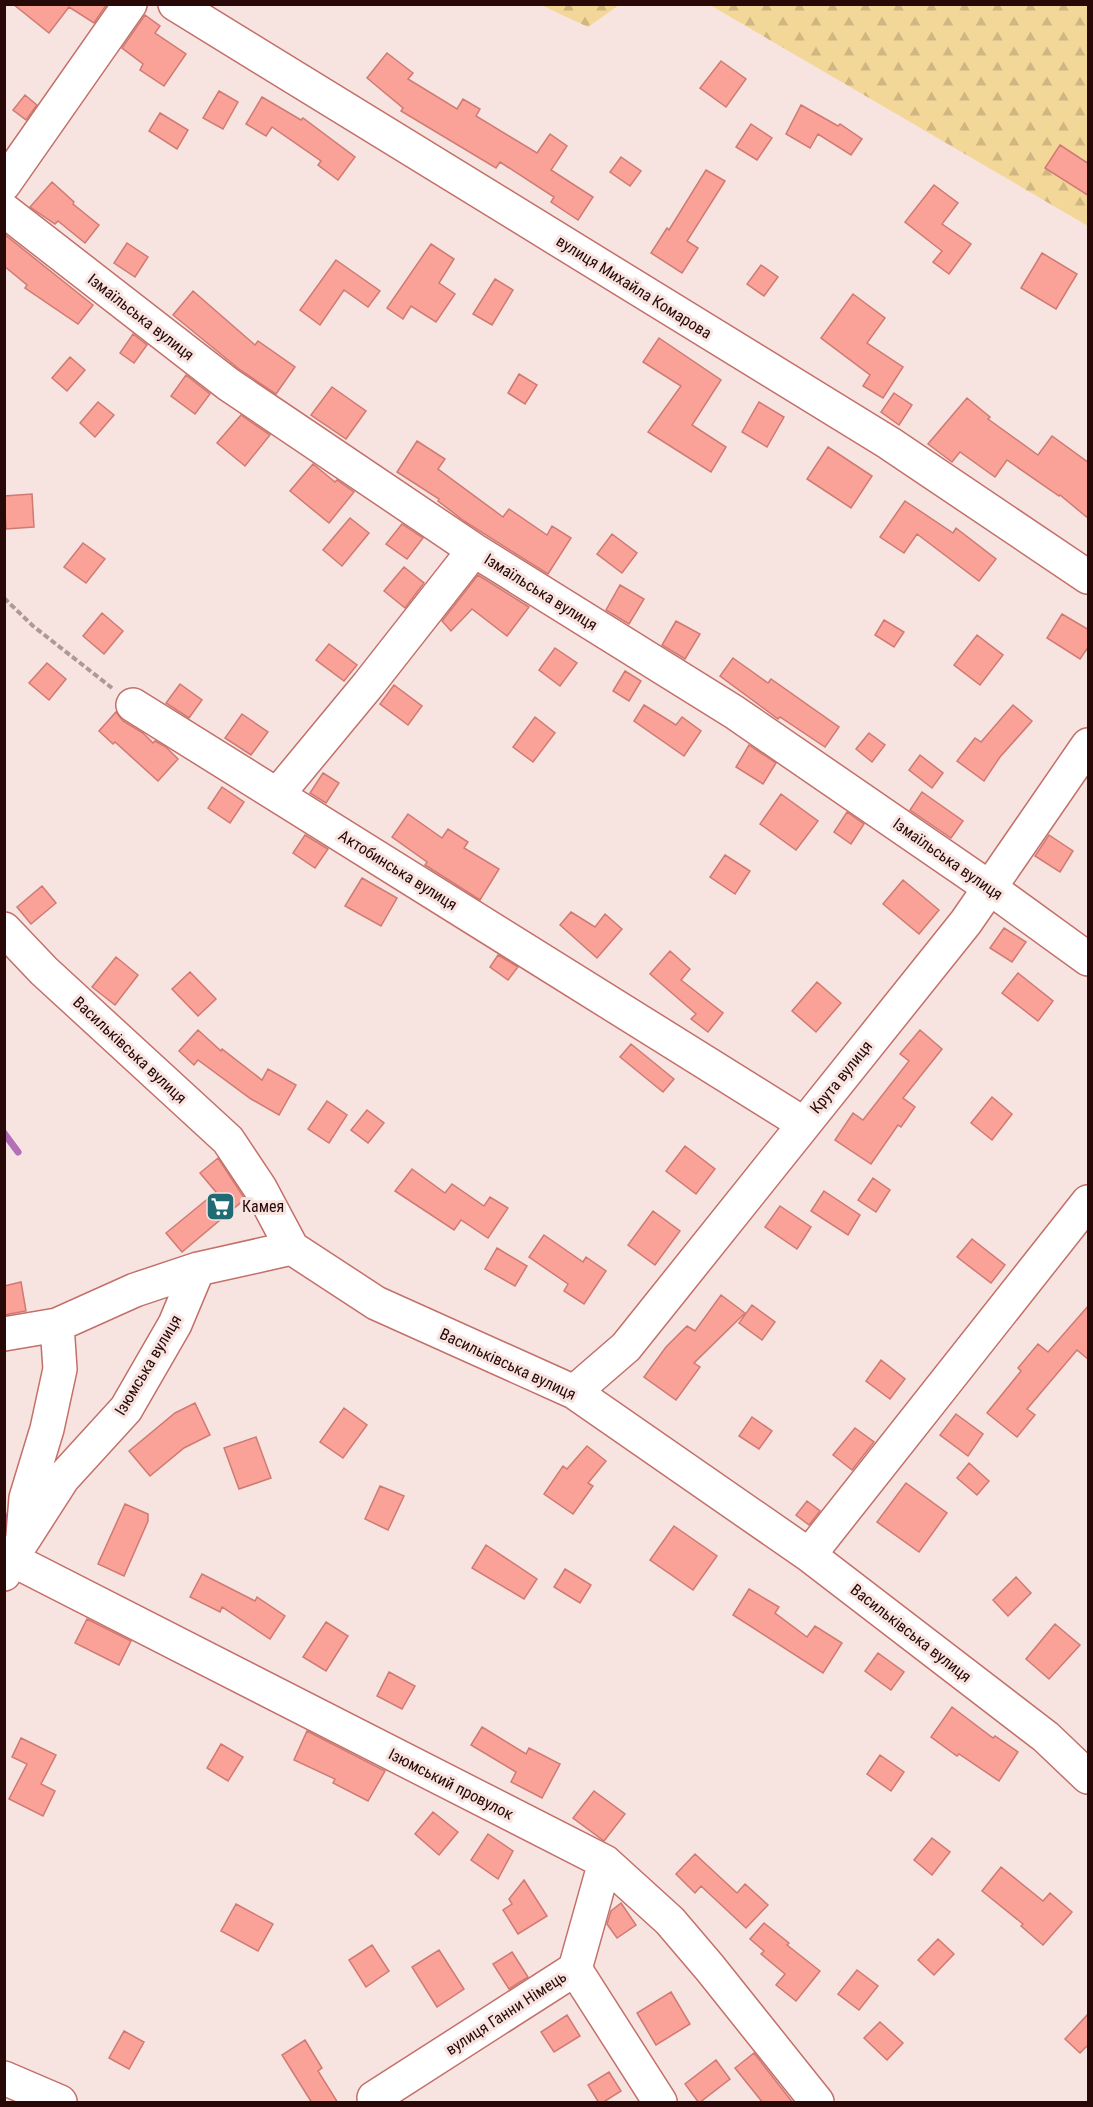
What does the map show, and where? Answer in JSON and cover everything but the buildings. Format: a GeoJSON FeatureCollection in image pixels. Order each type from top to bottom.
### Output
{"type":"FeatureCollection","features":[{"type":"Feature","properties":{"kind":"street"},"geometry":{"type":"LineString","coordinates":[[4,184],[130,4]]}},
{"type":"Feature","properties":{"kind":"street","name":"вулиця Михайла Комарова"},"geometry":{"type":"LineString","coordinates":[[175,4],[889,443],[1089,577]]}},
{"type":"Feature","properties":{"kind":"street","name":"Ізмаїльська вулиця"},"geometry":{"type":"LineString","coordinates":[[4,210],[228,384],[474,550],[734,712],[1089,959]]}},
{"type":"Feature","properties":{"kind":"street"},"geometry":{"type":"LineString","coordinates":[[277,795],[368,685],[474,550]]}},
{"type":"Feature","properties":{"kind":"street","name":"Актобинська вулиця"},"geometry":{"type":"LineString","coordinates":[[133,705],[804,1124]]}},
{"type":"Feature","properties":{"kind":"street","name":"Крута вулиця"},"geometry":{"type":"LineString","coordinates":[[574,1392],[626,1347],[966,922],[1089,746]]}},
{"type":"Feature","properties":{"kind":"street","name":"Васильківська вулиця"},"geometry":{"type":"LineString","coordinates":[[4,929],[44,971],[228,1140],[260,1188],[292,1248],[375,1303],[574,1392],[809,1555],[1046,1737],[1089,1777]]}},
{"type":"Feature","properties":{"kind":"street"},"geometry":{"type":"LineString","coordinates":[[809,1555],[1089,1202]]}},
{"type":"Feature","properties":{"kind":"street"},"geometry":{"type":"LineString","coordinates":[[4,1334],[57,1325],[135,1290],[198,1269],[292,1248]]}},
{"type":"Feature","properties":{"kind":"street","name":"Ізюмська вулиця"},"geometry":{"type":"LineString","coordinates":[[13,1558],[63,1478],[126,1409],[175,1324],[198,1269]]}},
{"type":"Feature","properties":{"kind":"street"},"geometry":{"type":"LineString","coordinates":[[13,1558],[26,1498],[47,1429],[60,1369],[57,1325]]}},
{"type":"Feature","properties":{"kind":"street","name":"Ізюмський провулок"},"geometry":{"type":"LineString","coordinates":[[13,1558],[605,1862],[670,1921],[817,2103]]}},
{"type":"Feature","properties":{"kind":"street","name":"вулиця Ганни Німець"},"geometry":{"type":"LineString","coordinates":[[375,2101],[575,1969],[605,1862]]}},
{"type":"Feature","properties":{"kind":"street"},"geometry":{"type":"LineString","coordinates":[[575,1969],[660,2103]]}},
{"type":"Feature","properties":{"kind":"street"},"geometry":{"type":"LineString","coordinates":[[4,2078],[60,2103]]}},
{"type":"Feature","properties":{"kind":"path"},"geometry":{"type":"LineString","coordinates":[[4,598],[33,626],[133,705]]}},
{"type":"Feature","properties":{"kind":"green space"},"geometry":{"type":"Polygon","coordinates":[[[541,5],[619,5],[588,27],[541,5]]]}},
{"type":"Feature","properties":{"kind":"green space"},"geometry":{"type":"Polygon","coordinates":[[[710,5],[1088,5],[1088,226],[710,5]]]}},
{"type":"Feature","properties":{"kind":"waterway"},"geometry":{"type":"LineString","coordinates":[[4,1133],[18,1152]]}},
{"type":"Feature","properties":{"kind":"waterway"},"geometry":{"type":"LineString","coordinates":[[4,1531],[10,1514]]}},
{"type":"Feature","properties":{"kind":"place","name":"Камея"},"geometry":{"type":"Point","coordinates":[221,1206]}}]}
